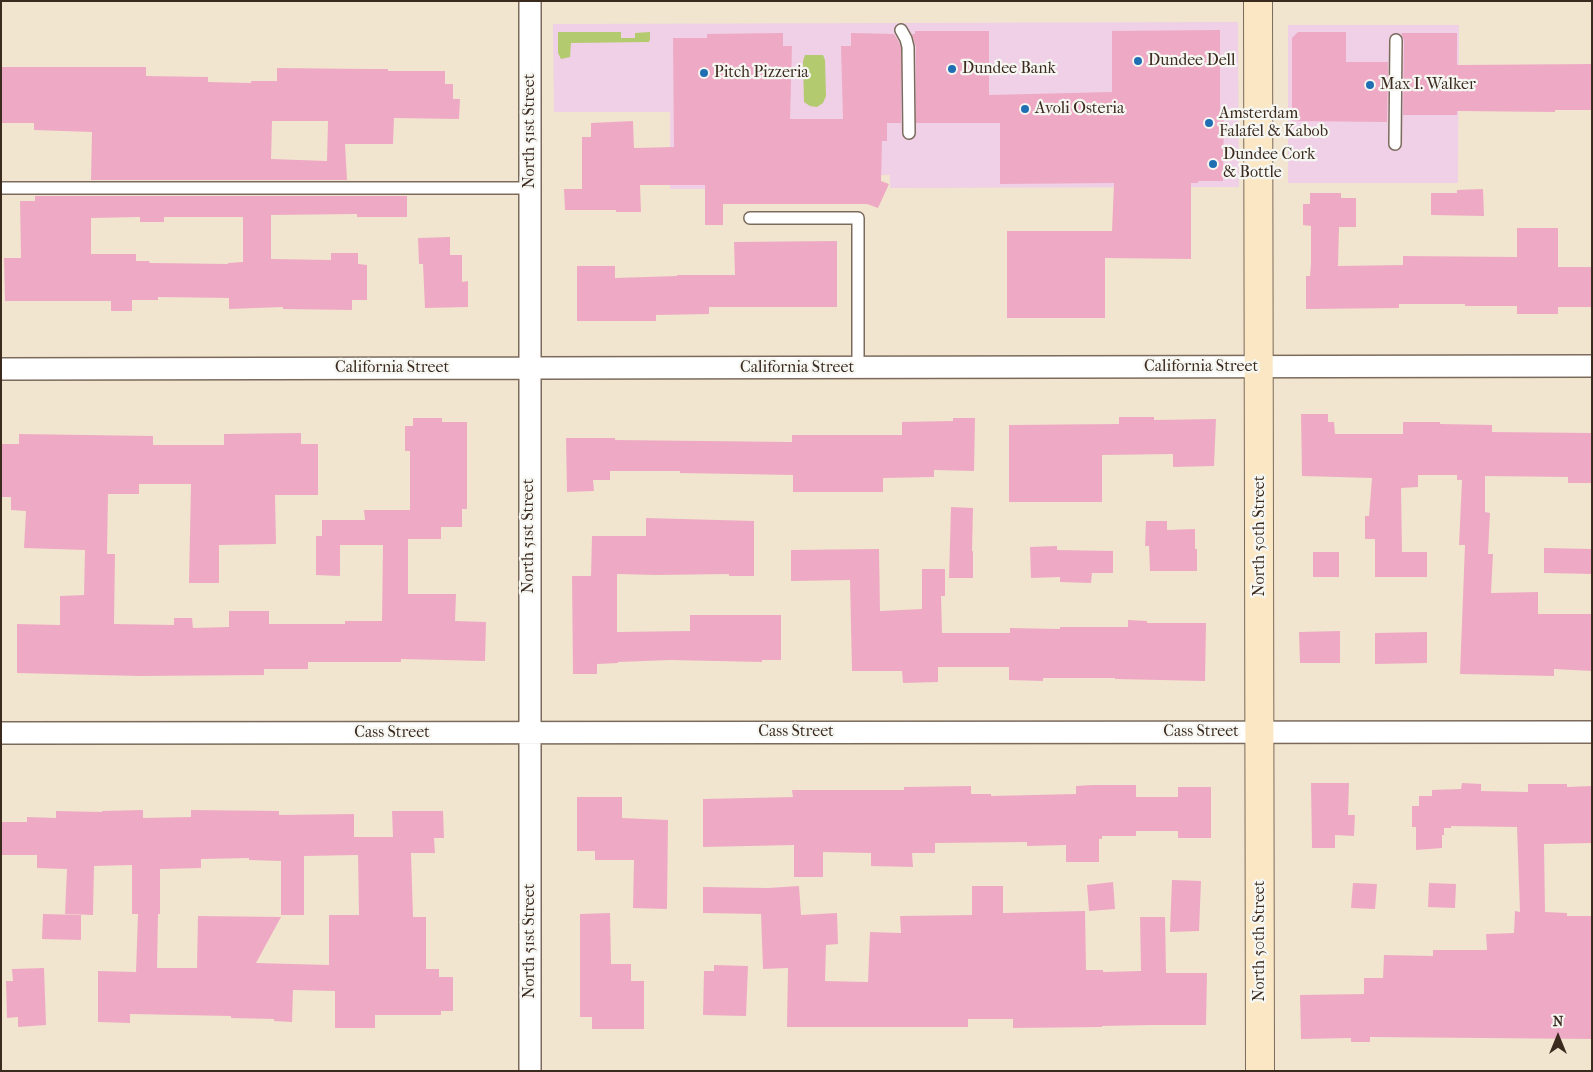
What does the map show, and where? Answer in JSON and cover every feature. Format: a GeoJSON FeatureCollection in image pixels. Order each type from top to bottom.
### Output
{"type":"FeatureCollection","features":[{"type":"Feature","properties":{"kind":"street","name":"North 51st Street"},"geometry":{"type":"LineString","coordinates":[[530,1],[530,1071]]}},
{"type":"Feature","properties":{"kind":"street","name":"North 50th Street"},"geometry":{"type":"LineString","coordinates":[[1258,1],[1260,1071]]}},
{"type":"Feature","properties":{"kind":"street","name":"California Street"},"geometry":{"type":"LineString","coordinates":[[1,369],[1592,366]]}},
{"type":"Feature","properties":{"kind":"street","name":"Cass Street"},"geometry":{"type":"LineString","coordinates":[[1,733],[1592,732]]}},
{"type":"Feature","properties":{"kind":"lane"},"geometry":{"type":"LineString","coordinates":[[901,30],[908,47],[909,133]]}},
{"type":"Feature","properties":{"kind":"lane"},"geometry":{"type":"LineString","coordinates":[[1395,144],[1396,40]]}},
{"type":"Feature","properties":{"kind":"lane"},"geometry":{"type":"LineString","coordinates":[[1,188],[530,188]]}},
{"type":"Feature","properties":{"kind":"lane"},"geometry":{"type":"LineString","coordinates":[[750,218],[858,218],[858,368]]}},
{"type":"Feature","properties":{"kind":"shaded area"},"geometry":{"type":"Polygon","coordinates":[[[1238,22],[1239,187],[890,188],[890,175],[738,175],[737,189],[670,189],[670,112],[554,112],[553,24],[1238,22]]]}},
{"type":"Feature","properties":{"kind":"shaded area"},"geometry":{"type":"Polygon","coordinates":[[[1288,25],[1459,25],[1458,183],[1288,183],[1288,25]]]}},
{"type":"Feature","properties":{"kind":"green space"},"geometry":{"type":"Polygon","coordinates":[[[558,32],[621,32],[621,38],[635,38],[635,33],[650,32],[650,39],[649,42],[571,43],[570,57],[561,59],[558,53],[558,32]]]}},
{"type":"Feature","properties":{"kind":"green space"},"geometry":{"type":"Polygon","coordinates":[[[805,55],[823,55],[825,60],[826,96],[823,103],[817,107],[810,106],[804,102],[803,61],[805,55]]]}},
{"type":"Feature","properties":{"kind":"building"},"geometry":{"type":"Polygon","coordinates":[[[1220,30],[1220,108],[1224,108],[1223,181],[1198,181],[1198,183],[1191,183],[1191,259],[1105,258],[1105,318],[1007,318],[1007,231],[1112,231],[1114,183],[1000,184],[1000,123],[916,123],[916,47],[912,34],[915,34],[915,31],[989,31],[989,95],[1112,92],[1112,31],[1220,30]]]}},
{"type":"Feature","properties":{"kind":"building"},"geometry":{"type":"Polygon","coordinates":[[[1298,32],[1346,32],[1346,62],[1388,62],[1387,122],[1292,121],[1292,38],[1298,32]]]}},
{"type":"Feature","properties":{"kind":"building"},"geometry":{"type":"Polygon","coordinates":[[[783,33],[783,46],[792,46],[790,119],[843,119],[841,46],[851,46],[851,33],[894,34],[899,42],[901,48],[901,123],[887,123],[887,141],[882,141],[881,181],[889,184],[878,208],[867,204],[723,204],[723,225],[705,225],[705,185],[640,185],[641,212],[565,210],[564,189],[582,189],[582,137],[591,137],[591,123],[633,121],[634,148],[674,147],[673,38],[707,38],[707,34],[783,33]]]}},
{"type":"Feature","properties":{"kind":"building"},"geometry":{"type":"Polygon","coordinates":[[[1401,33],[1457,33],[1457,65],[1592,64],[1592,110],[1555,110],[1555,112],[1457,111],[1457,115],[1403,115],[1404,40],[1401,33]]]}},
{"type":"Feature","properties":{"kind":"building"},"geometry":{"type":"Polygon","coordinates":[[[1,67],[146,67],[146,76],[208,77],[208,82],[251,83],[251,81],[277,81],[277,68],[445,71],[445,84],[453,84],[453,99],[460,99],[459,119],[394,118],[393,144],[345,144],[347,180],[91,180],[92,132],[34,130],[34,123],[1,123],[1,67]],[[272,121],[271,159],[327,161],[328,121],[272,121]]]}},
{"type":"Feature","properties":{"kind":"building"},"geometry":{"type":"Polygon","coordinates":[[[1483,189],[1484,216],[1431,215],[1431,193],[1457,193],[1457,190],[1483,189]]]}},
{"type":"Feature","properties":{"kind":"building"},"geometry":{"type":"Polygon","coordinates":[[[1310,193],[1341,193],[1341,198],[1356,198],[1356,227],[1339,227],[1338,266],[1403,265],[1403,256],[1517,257],[1517,228],[1558,228],[1558,267],[1592,267],[1592,307],[1558,307],[1558,314],[1517,314],[1517,306],[1465,306],[1465,304],[1399,304],[1399,308],[1306,309],[1306,276],[1310,276],[1311,263],[1311,226],[1303,225],[1303,204],[1310,204],[1310,193]]]}},
{"type":"Feature","properties":{"kind":"building"},"geometry":{"type":"Polygon","coordinates":[[[35,196],[407,196],[407,217],[357,217],[357,214],[271,215],[271,259],[331,260],[331,253],[358,253],[358,264],[367,265],[367,300],[352,300],[352,310],[283,309],[283,307],[229,309],[229,298],[158,297],[158,300],[132,300],[132,311],[111,311],[111,301],[5,301],[4,258],[21,258],[20,201],[35,201],[35,196]],[[140,217],[91,218],[91,254],[136,254],[136,261],[149,261],[150,263],[228,264],[243,262],[243,217],[164,217],[164,222],[140,222],[140,217]]]}},
{"type":"Feature","properties":{"kind":"building"},"geometry":{"type":"Polygon","coordinates":[[[450,237],[450,255],[462,255],[462,282],[468,281],[468,307],[425,308],[423,264],[419,264],[418,238],[450,237]]]}},
{"type":"Feature","properties":{"kind":"building"},"geometry":{"type":"Polygon","coordinates":[[[837,241],[837,307],[709,307],[709,314],[656,315],[656,321],[577,321],[577,266],[615,266],[615,278],[735,275],[734,242],[837,241]]]}},
{"type":"Feature","properties":{"kind":"building"},"geometry":{"type":"Polygon","coordinates":[[[1301,414],[1328,414],[1328,422],[1334,422],[1335,434],[1403,434],[1403,422],[1492,425],[1492,432],[1592,433],[1592,483],[1568,483],[1568,477],[1485,476],[1485,512],[1490,513],[1488,554],[1493,554],[1491,593],[1538,592],[1538,614],[1592,614],[1592,671],[1554,669],[1554,676],[1460,674],[1465,545],[1459,545],[1462,480],[1457,480],[1457,475],[1418,475],[1418,487],[1401,488],[1402,552],[1427,552],[1427,577],[1375,577],[1375,539],[1365,539],[1365,516],[1369,516],[1372,478],[1302,476],[1301,414]]]}},
{"type":"Feature","properties":{"kind":"building"},"geometry":{"type":"Polygon","coordinates":[[[1119,417],[1154,417],[1154,420],[1216,419],[1214,466],[1173,467],[1173,454],[1102,455],[1102,502],[1009,502],[1009,425],[1119,424],[1119,417]]]}},
{"type":"Feature","properties":{"kind":"building"},"geometry":{"type":"Polygon","coordinates":[[[413,418],[442,418],[442,422],[467,422],[467,509],[462,509],[462,527],[441,527],[441,539],[408,539],[408,594],[456,594],[455,621],[486,622],[485,661],[401,659],[401,662],[308,662],[308,669],[264,669],[264,675],[139,676],[17,673],[17,624],[60,625],[60,596],[84,595],[85,550],[24,548],[26,511],[11,510],[11,497],[1,497],[1,444],[19,444],[19,434],[153,436],[153,445],[224,445],[224,434],[301,433],[301,444],[318,444],[318,495],[275,495],[276,544],[219,545],[219,583],[189,583],[191,484],[139,484],[139,494],[108,494],[107,554],[115,554],[114,624],[174,625],[174,618],[192,618],[193,628],[229,627],[229,611],[269,611],[269,624],[345,624],[345,621],[382,621],[383,545],[340,545],[340,576],[316,575],[316,536],[322,536],[322,520],[365,520],[364,510],[410,510],[410,451],[405,451],[405,426],[413,426],[413,418]]]}},
{"type":"Feature","properties":{"kind":"building"},"geometry":{"type":"Polygon","coordinates":[[[953,418],[975,418],[974,471],[934,470],[934,477],[883,478],[883,492],[793,492],[793,475],[680,473],[680,471],[610,471],[610,480],[593,480],[594,491],[567,492],[566,438],[792,442],[792,435],[902,435],[902,422],[953,421],[953,418]]]}},
{"type":"Feature","properties":{"kind":"building"},"geometry":{"type":"Polygon","coordinates":[[[951,507],[973,508],[973,578],[949,578],[951,507]]]}},
{"type":"Feature","properties":{"kind":"building"},"geometry":{"type":"Polygon","coordinates":[[[646,518],[754,521],[754,576],[729,576],[729,574],[617,574],[617,632],[690,631],[690,615],[781,615],[781,660],[762,660],[762,662],[670,660],[618,662],[597,664],[597,674],[573,674],[572,576],[591,576],[592,536],[646,536],[646,518]]]}},
{"type":"Feature","properties":{"kind":"building"},"geometry":{"type":"Polygon","coordinates":[[[1146,521],[1167,521],[1167,530],[1195,529],[1197,571],[1150,571],[1149,546],[1145,546],[1146,521]]]}},
{"type":"Feature","properties":{"kind":"building"},"geometry":{"type":"Polygon","coordinates":[[[1057,546],[1057,550],[1113,551],[1113,573],[1092,573],[1091,583],[1060,582],[1060,577],[1031,578],[1030,547],[1057,546]]]}},
{"type":"Feature","properties":{"kind":"building"},"geometry":{"type":"Polygon","coordinates":[[[1544,548],[1592,549],[1592,574],[1544,573],[1544,548]]]}},
{"type":"Feature","properties":{"kind":"building"},"geometry":{"type":"Polygon","coordinates":[[[879,549],[880,611],[922,609],[922,569],[945,569],[945,596],[941,596],[942,633],[1010,633],[1010,628],[1128,627],[1128,620],[1147,621],[1147,623],[1206,623],[1205,681],[1115,678],[1043,678],[1043,681],[1009,680],[1009,667],[938,667],[938,682],[903,683],[902,671],[852,671],[850,580],[791,581],[791,550],[879,549]]]}},
{"type":"Feature","properties":{"kind":"building"},"geometry":{"type":"Polygon","coordinates":[[[1313,552],[1339,552],[1339,577],[1313,577],[1313,552]]]}},
{"type":"Feature","properties":{"kind":"building"},"geometry":{"type":"Polygon","coordinates":[[[1340,631],[1340,663],[1300,663],[1299,632],[1340,631]]]}},
{"type":"Feature","properties":{"kind":"building"},"geometry":{"type":"Polygon","coordinates":[[[1427,632],[1427,663],[1375,664],[1375,633],[1427,632]]]}},
{"type":"Feature","properties":{"kind":"building"},"geometry":{"type":"Polygon","coordinates":[[[1311,783],[1349,783],[1348,815],[1355,815],[1354,836],[1335,835],[1335,848],[1312,848],[1311,783]]]}},
{"type":"Feature","properties":{"kind":"building"},"geometry":{"type":"Polygon","coordinates":[[[1462,783],[1481,784],[1481,791],[1528,792],[1528,784],[1567,784],[1567,787],[1592,786],[1592,843],[1544,844],[1545,912],[1567,913],[1567,916],[1592,916],[1592,1039],[1370,1037],[1370,1042],[1351,1042],[1351,1038],[1301,1039],[1300,995],[1364,994],[1364,978],[1383,978],[1384,955],[1433,956],[1433,950],[1487,950],[1486,934],[1514,933],[1515,911],[1520,912],[1517,827],[1451,826],[1451,828],[1444,828],[1442,848],[1416,850],[1416,827],[1412,827],[1412,806],[1419,806],[1419,796],[1432,796],[1432,790],[1461,789],[1462,783]]]}},
{"type":"Feature","properties":{"kind":"building"},"geometry":{"type":"Polygon","coordinates":[[[1136,785],[1136,797],[1178,797],[1178,787],[1211,787],[1211,838],[1178,838],[1178,831],[1136,831],[1136,836],[1102,836],[1102,839],[1099,839],[1099,862],[1066,862],[1066,845],[1027,846],[1027,842],[935,843],[935,853],[912,853],[913,867],[871,866],[871,853],[823,852],[823,877],[794,877],[794,845],[703,847],[703,799],[793,797],[792,790],[904,790],[904,787],[971,786],[971,794],[991,794],[991,796],[1076,794],[1076,786],[1136,785]]]}},
{"type":"Feature","properties":{"kind":"building"},"geometry":{"type":"Polygon","coordinates":[[[577,797],[622,797],[622,818],[668,820],[667,909],[633,908],[634,860],[595,860],[595,851],[577,851],[577,797]]]}},
{"type":"Feature","properties":{"kind":"building"},"geometry":{"type":"Polygon","coordinates":[[[143,810],[143,818],[191,817],[191,810],[279,811],[279,815],[354,814],[354,837],[393,837],[392,811],[443,811],[444,838],[434,838],[435,853],[411,853],[413,917],[426,917],[426,969],[439,969],[439,977],[453,977],[453,1011],[441,1011],[441,1015],[375,1015],[375,1028],[335,1028],[335,991],[293,990],[292,1022],[274,1021],[274,1019],[231,1018],[231,1016],[130,1014],[130,1023],[98,1022],[98,971],[136,972],[138,914],[132,914],[132,865],[94,866],[93,915],[65,914],[67,869],[37,868],[37,855],[1,855],[1,822],[27,822],[27,817],[56,818],[56,811],[143,810]],[[358,855],[304,856],[304,915],[281,915],[281,861],[249,860],[249,858],[201,859],[201,868],[160,869],[157,968],[197,968],[198,916],[281,917],[256,963],[329,965],[329,915],[359,915],[358,855]]]}},
{"type":"Feature","properties":{"kind":"building"},"geometry":{"type":"Polygon","coordinates":[[[1172,880],[1201,881],[1199,931],[1170,932],[1172,880]]]}},
{"type":"Feature","properties":{"kind":"building"},"geometry":{"type":"Polygon","coordinates":[[[1113,882],[1115,909],[1089,911],[1087,885],[1113,882]]]}},
{"type":"Feature","properties":{"kind":"building"},"geometry":{"type":"Polygon","coordinates":[[[1353,883],[1377,884],[1375,909],[1351,908],[1353,883]]]}},
{"type":"Feature","properties":{"kind":"building"},"geometry":{"type":"Polygon","coordinates":[[[1429,883],[1456,884],[1455,908],[1428,907],[1429,883]]]}},
{"type":"Feature","properties":{"kind":"building"},"geometry":{"type":"Polygon","coordinates":[[[799,886],[801,915],[837,913],[838,944],[826,945],[825,981],[868,982],[870,932],[901,933],[900,916],[972,915],[972,886],[1003,886],[1003,913],[1085,911],[1086,970],[1103,970],[1103,972],[1141,971],[1140,917],[1165,917],[1166,973],[1207,973],[1206,1025],[1013,1028],[1013,1019],[968,1019],[968,1027],[787,1027],[788,968],[763,969],[761,914],[703,913],[703,887],[768,888],[799,886]]]}},
{"type":"Feature","properties":{"kind":"building"},"geometry":{"type":"Polygon","coordinates":[[[610,913],[611,964],[631,964],[631,981],[644,981],[644,1029],[592,1029],[592,1017],[580,1017],[580,914],[610,913]]]}},
{"type":"Feature","properties":{"kind":"building"},"geometry":{"type":"Polygon","coordinates":[[[43,914],[81,915],[81,940],[42,939],[43,914]]]}},
{"type":"Feature","properties":{"kind":"building"},"geometry":{"type":"Polygon","coordinates":[[[714,965],[748,966],[746,1016],[703,1015],[704,971],[714,971],[714,965]]]}},
{"type":"Feature","properties":{"kind":"building"},"geometry":{"type":"Polygon","coordinates":[[[44,968],[46,1025],[18,1027],[18,1017],[7,1018],[6,981],[13,981],[12,969],[44,968]]]}},
{"type":"Feature","properties":{"kind":"place","name":"Dundee Dell"},"geometry":{"type":"Point","coordinates":[1138,61]}},
{"type":"Feature","properties":{"kind":"place","name":"Dundee Bank"},"geometry":{"type":"Point","coordinates":[952,69]}},
{"type":"Feature","properties":{"kind":"place","name":"Pitch Pizzeria"},"geometry":{"type":"Point","coordinates":[704,73]}},
{"type":"Feature","properties":{"kind":"place","name":"Max I. Walker"},"geometry":{"type":"Point","coordinates":[1370,85]}},
{"type":"Feature","properties":{"kind":"place","name":"Avoli Osteria"},"geometry":{"type":"Point","coordinates":[1025,109]}},
{"type":"Feature","properties":{"kind":"place","name":"Amsterdam Falafel & Kabob"},"geometry":{"type":"Point","coordinates":[1209,123]}},
{"type":"Feature","properties":{"kind":"place","name":"Dundee Cork & Bottle"},"geometry":{"type":"Point","coordinates":[1213,164]}}]}
